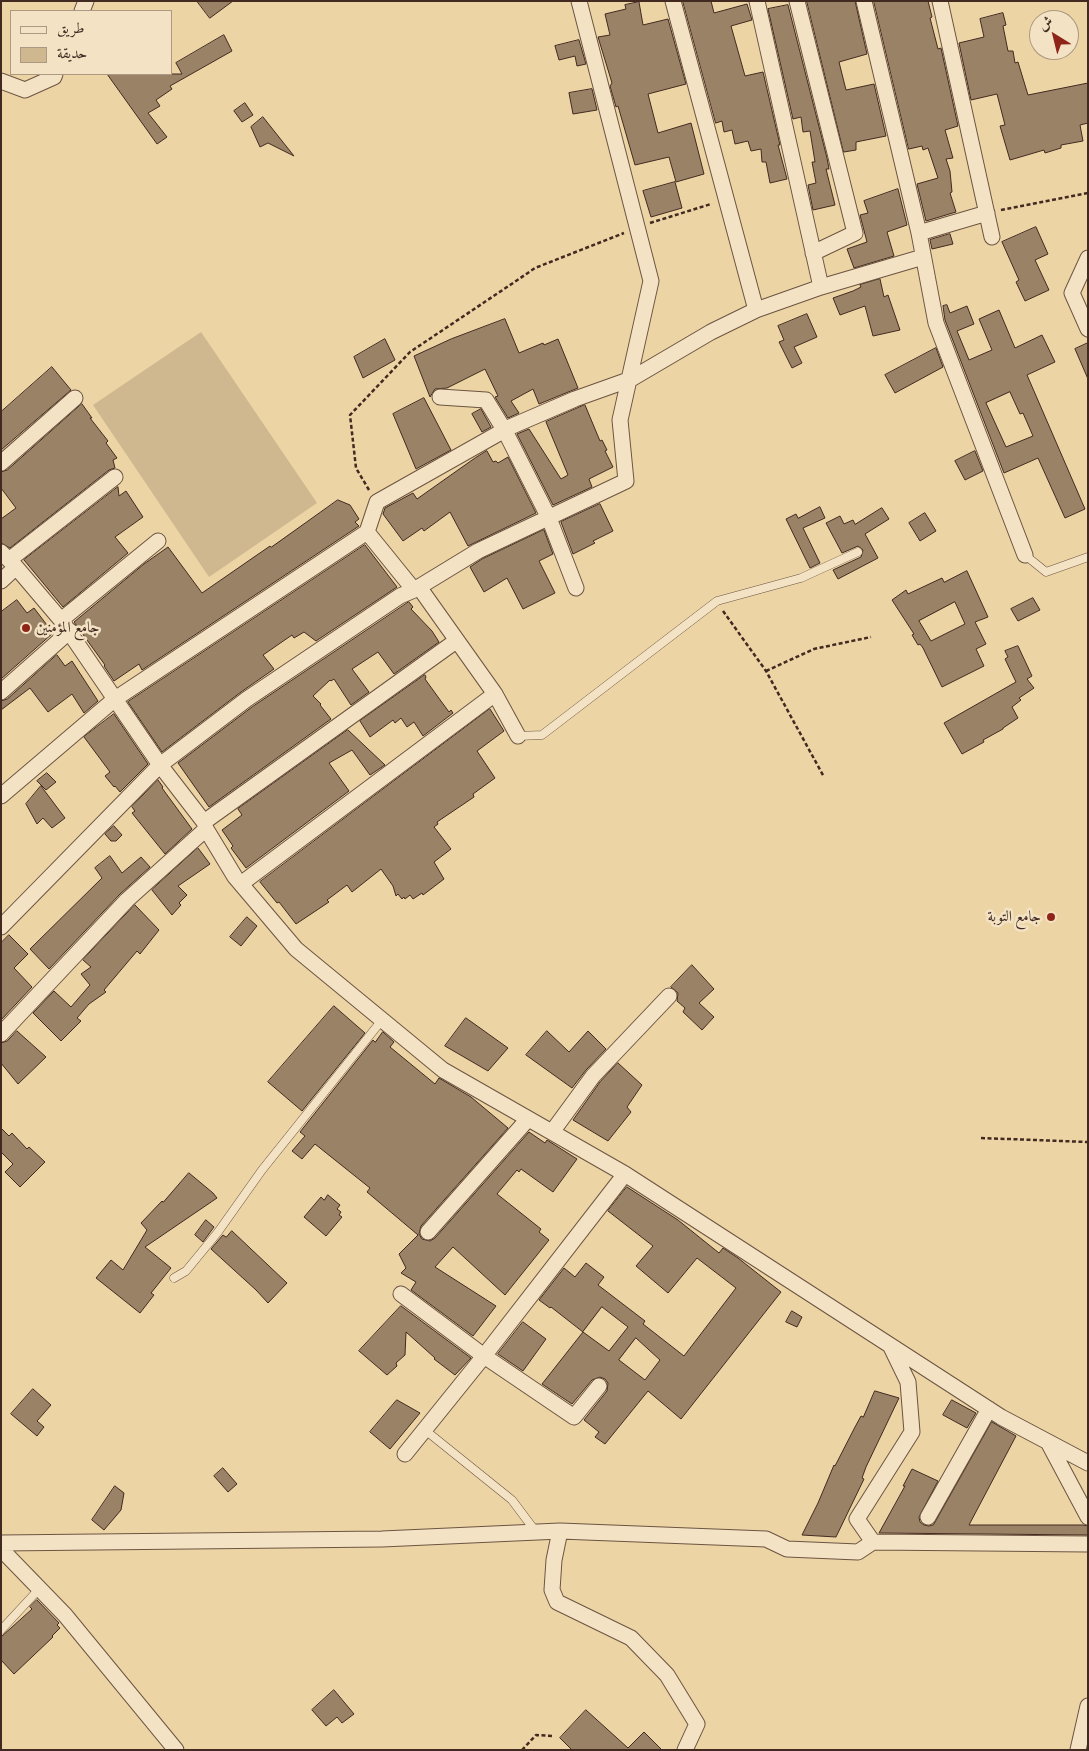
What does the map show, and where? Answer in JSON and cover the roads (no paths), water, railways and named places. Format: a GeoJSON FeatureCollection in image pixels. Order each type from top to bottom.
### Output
{"type":"FeatureCollection","features":[{"type":"Feature","properties":{"kind":"street"},"geometry":{"type":"LineString","coordinates":[[1,927],[160,765],[247,699],[400,596],[417,588],[478,551],[626,482],[620,420],[631,379],[651,281],[579,1]]}},
{"type":"Feature","properties":{"kind":"street"},"geometry":{"type":"LineString","coordinates":[[673,1],[756,310]]}},
{"type":"Feature","properties":{"kind":"street"},"geometry":{"type":"LineString","coordinates":[[757,1],[821,287]]}},
{"type":"Feature","properties":{"kind":"street"},"geometry":{"type":"LineString","coordinates":[[797,1],[855,233],[813,253]]}},
{"type":"Feature","properties":{"kind":"street"},"geometry":{"type":"LineString","coordinates":[[864,1],[919,233],[936,323],[1025,555]]}},
{"type":"Feature","properties":{"kind":"street"},"geometry":{"type":"LineString","coordinates":[[940,1],[992,237]]}},
{"type":"Feature","properties":{"kind":"street"},"geometry":{"type":"LineString","coordinates":[[1,81],[25,90],[55,75]]}},
{"type":"Feature","properties":{"kind":"street"},"geometry":{"type":"LineString","coordinates":[[919,233],[987,213]]}},
{"type":"Feature","properties":{"kind":"street"},"geometry":{"type":"LineString","coordinates":[[1,796],[115,698],[367,532],[377,502],[505,431],[575,399],[631,379],[712,332],[756,310],[821,287],[923,257]]}},
{"type":"Feature","properties":{"kind":"street"},"geometry":{"type":"LineString","coordinates":[[1088,258],[1072,293],[1088,329]]}},
{"type":"Feature","properties":{"kind":"street"},"geometry":{"type":"LineString","coordinates":[[440,397],[486,400],[505,431],[549,518],[576,588]]}},
{"type":"Feature","properties":{"kind":"street"},"geometry":{"type":"LineString","coordinates":[[1,463],[75,398]]}},
{"type":"Feature","properties":{"kind":"street"},"geometry":{"type":"LineString","coordinates":[[1,581],[9,560],[115,477]]}},
{"type":"Feature","properties":{"kind":"street"},"geometry":{"type":"LineString","coordinates":[[367,532],[417,588],[495,694],[518,736]]}},
{"type":"Feature","properties":{"kind":"street"},"geometry":{"type":"LineString","coordinates":[[1,692],[66,625],[158,541]]}},
{"type":"Feature","properties":{"kind":"street"},"geometry":{"type":"LineString","coordinates":[[9,560],[66,625],[160,765],[205,825],[236,877],[296,949],[443,1070],[626,1174],[988,1409],[1088,1463]]}},
{"type":"Feature","properties":{"kind":"street"},"geometry":{"type":"LineString","coordinates":[[1,1034],[127,900],[205,825],[456,641]]}},
{"type":"Feature","properties":{"kind":"street"},"geometry":{"type":"LineString","coordinates":[[242,883],[495,694]]}},
{"type":"Feature","properties":{"kind":"street"},"geometry":{"type":"LineString","coordinates":[[552,1132],[592,1076],[669,996]]}},
{"type":"Feature","properties":{"kind":"street"},"geometry":{"type":"LineString","coordinates":[[428,1232],[528,1118]]}},
{"type":"Feature","properties":{"kind":"street"},"geometry":{"type":"LineString","coordinates":[[405,1454],[626,1174]]}},
{"type":"Feature","properties":{"kind":"street"},"geometry":{"type":"LineString","coordinates":[[401,1294],[484,1356],[574,1418],[599,1386]]}},
{"type":"Feature","properties":{"kind":"street"},"geometry":{"type":"LineString","coordinates":[[873,1542],[857,1520],[912,1432],[908,1382],[890,1345]]}},
{"type":"Feature","properties":{"kind":"street"},"geometry":{"type":"LineString","coordinates":[[928,1517],[988,1409]]}},
{"type":"Feature","properties":{"kind":"street"},"geometry":{"type":"LineString","coordinates":[[1048,1442],[1088,1517]]}},
{"type":"Feature","properties":{"kind":"street"},"geometry":{"type":"LineString","coordinates":[[560,1530],[554,1560],[552,1590],[557,1602],[632,1638],[667,1675],[697,1724],[685,1750]]}},
{"type":"Feature","properties":{"kind":"street"},"geometry":{"type":"LineString","coordinates":[[1,1543],[382,1539],[560,1530],[766,1539],[787,1549],[858,1552],[873,1542],[1088,1544]]}},
{"type":"Feature","properties":{"kind":"street"},"geometry":{"type":"LineString","coordinates":[[1,1549],[65,1615],[176,1750]]}},
{"type":"Feature","properties":{"kind":"street"},"geometry":{"type":"LineString","coordinates":[[1078,1750],[1088,1706]]}},
{"type":"Feature","properties":{"kind":"lane"},"geometry":{"type":"LineString","coordinates":[[518,736],[542,735],[717,602],[801,578],[858,552]]}},
{"type":"Feature","properties":{"kind":"lane"},"geometry":{"type":"LineString","coordinates":[[1025,555],[1046,572],[1088,557]]}},
{"type":"Feature","properties":{"kind":"lane"},"geometry":{"type":"LineString","coordinates":[[174,1278],[186,1271],[218,1232],[262,1170],[382,1020]]}},
{"type":"Feature","properties":{"kind":"lane"},"geometry":{"type":"LineString","coordinates":[[425,1430],[512,1500],[536,1532]]}},
{"type":"Feature","properties":{"kind":"lane"},"geometry":{"type":"LineString","coordinates":[[1,1630],[40,1588]]}},
{"type":"Feature","properties":{"kind":"place","name":"جامع المؤمنين"},"geometry":{"type":"Point","coordinates":[26,628]}},
{"type":"Feature","properties":{"kind":"place","name":"جامع التوبة"},"geometry":{"type":"Point","coordinates":[1051,917]}}]}
